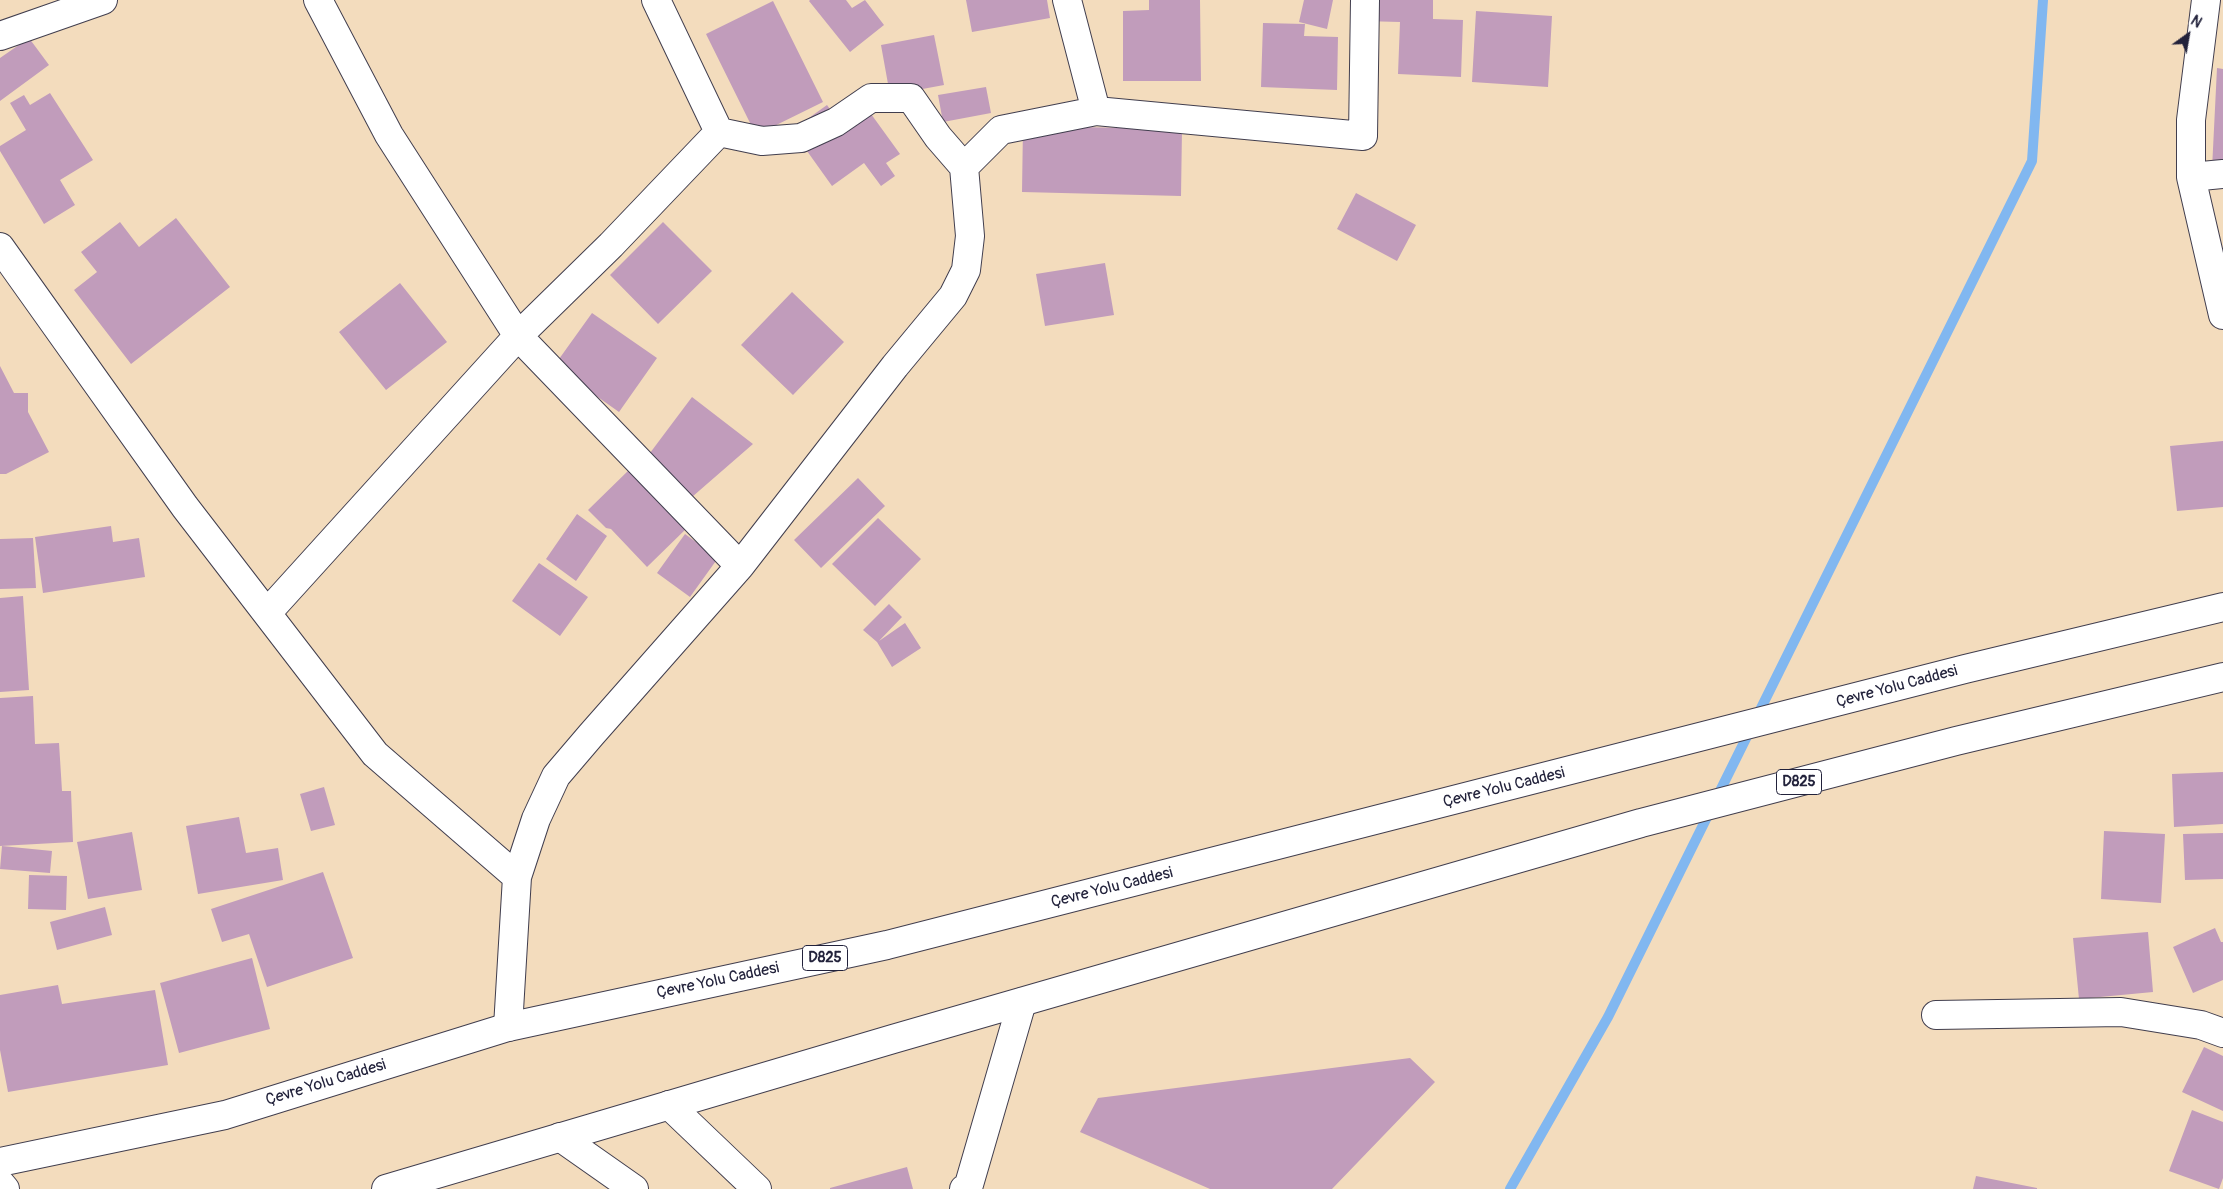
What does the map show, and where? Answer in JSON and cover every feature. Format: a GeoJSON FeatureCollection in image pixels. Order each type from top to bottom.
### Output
{"type":"FeatureCollection","features":[{"type":"Feature","properties":{"kind":"main road"},"geometry":{"type":"LineString","coordinates":[[0,36],[103,0]]}},
{"type":"Feature","properties":{"kind":"main road"},"geometry":{"type":"LineString","coordinates":[[318,0],[389,135],[518,336],[740,566]]}},
{"type":"Feature","properties":{"kind":"main road"},"geometry":{"type":"LineString","coordinates":[[656,0],[719,132]]}},
{"type":"Feature","properties":{"kind":"main road"},"geometry":{"type":"LineString","coordinates":[[1067,0],[1096,111]]}},
{"type":"Feature","properties":{"kind":"main road"},"geometry":{"type":"LineString","coordinates":[[964,166],[1002,130],[1096,111],[1363,136],[1365,0]]}},
{"type":"Feature","properties":{"kind":"main road"},"geometry":{"type":"LineString","coordinates":[[2206,0],[2191,120],[2191,177],[2223,315]]}},
{"type":"Feature","properties":{"kind":"main road"},"geometry":{"type":"LineString","coordinates":[[508,1027],[517,877],[536,819],[556,776],[740,566],[895,366],[953,296],[966,270],[970,236],[964,166],[938,136],[911,98],[872,98],[836,122],[801,138],[762,141],[719,132]]}},
{"type":"Feature","properties":{"kind":"main road"},"geometry":{"type":"LineString","coordinates":[[267,613],[518,336],[610,246],[719,132]]}},
{"type":"Feature","properties":{"kind":"main road"},"geometry":{"type":"LineString","coordinates":[[2191,177],[2223,174]]}},
{"type":"Feature","properties":{"kind":"main road"},"geometry":{"type":"LineString","coordinates":[[0,247],[185,507],[376,754],[517,877]]}},
{"type":"Feature","properties":{"kind":"main road","name":"Çevre Yolu Caddesi"},"geometry":{"type":"LineString","coordinates":[[0,1162],[225,1115],[508,1027],[887,945],[1965,669],[2223,607]]}},
{"type":"Feature","properties":{"kind":"main road","name":"D825"},"geometry":{"type":"LineString","coordinates":[[386,1189],[1641,823],[1956,741],[2223,677]]}},
{"type":"Feature","properties":{"kind":"main road"},"geometry":{"type":"LineString","coordinates":[[964,1189],[968,1188],[1022,1002]]}},
{"type":"Feature","properties":{"kind":"main road"},"geometry":{"type":"LineString","coordinates":[[1936,1014],[2121,1012],[2201,1026],[2223,1033]]}},
{"type":"Feature","properties":{"kind":"main road"},"geometry":{"type":"LineString","coordinates":[[670,1105],[757,1189]]}},
{"type":"Feature","properties":{"kind":"main road"},"geometry":{"type":"LineString","coordinates":[[560,1137],[634,1189]]}},
{"type":"Feature","properties":{"kind":"main road"},"geometry":{"type":"LineString","coordinates":[[0,1183],[4,1189]]}},
{"type":"Feature","properties":{"kind":"building"},"geometry":{"type":"Polygon","coordinates":[[[810,0],[846,0],[852,8],[865,0],[884,25],[850,52],[810,0]]]}},
{"type":"Feature","properties":{"kind":"building"},"geometry":{"type":"Polygon","coordinates":[[[966,0],[1047,0],[1050,18],[972,32],[966,0]]]}},
{"type":"Feature","properties":{"kind":"building"},"geometry":{"type":"Polygon","coordinates":[[[1149,0],[1200,0],[1201,81],[1123,81],[1123,11],[1149,10],[1149,0]]]}},
{"type":"Feature","properties":{"kind":"building"},"geometry":{"type":"Polygon","coordinates":[[[1304,0],[1333,0],[1327,29],[1299,22],[1304,0]]]}},
{"type":"Feature","properties":{"kind":"building"},"geometry":{"type":"Polygon","coordinates":[[[1364,0],[1433,0],[1433,19],[1463,20],[1461,77],[1398,74],[1400,22],[1363,21],[1364,0]]]}},
{"type":"Feature","properties":{"kind":"building"},"geometry":{"type":"Polygon","coordinates":[[[773,1],[823,102],[756,135],[706,34],[773,1]]]}},
{"type":"Feature","properties":{"kind":"building"},"geometry":{"type":"Polygon","coordinates":[[[1476,11],[1552,16],[1548,87],[1472,82],[1476,11]]]}},
{"type":"Feature","properties":{"kind":"building"},"geometry":{"type":"Polygon","coordinates":[[[1263,23],[1305,24],[1304,36],[1338,37],[1337,90],[1261,87],[1263,23]]]}},
{"type":"Feature","properties":{"kind":"building"},"geometry":{"type":"Polygon","coordinates":[[[934,35],[944,85],[890,95],[881,45],[934,35]]]}},
{"type":"Feature","properties":{"kind":"building"},"geometry":{"type":"Polygon","coordinates":[[[29,38],[49,65],[0,101],[0,58],[29,38]]]}},
{"type":"Feature","properties":{"kind":"building"},"geometry":{"type":"Polygon","coordinates":[[[2217,68],[2223,69],[2223,169],[2212,169],[2217,68]]]}},
{"type":"Feature","properties":{"kind":"building"},"geometry":{"type":"Polygon","coordinates":[[[986,87],[991,113],[943,122],[938,95],[986,87]]]}},
{"type":"Feature","properties":{"kind":"building"},"geometry":{"type":"Polygon","coordinates":[[[50,93],[93,160],[60,180],[75,205],[44,224],[0,151],[0,146],[26,130],[10,103],[24,95],[30,105],[50,93]]]}},
{"type":"Feature","properties":{"kind":"building"},"geometry":{"type":"Polygon","coordinates":[[[827,105],[841,125],[866,107],[900,154],[886,163],[895,176],[881,186],[864,163],[832,186],[792,130],[827,105]]]}},
{"type":"Feature","properties":{"kind":"building"},"geometry":{"type":"Polygon","coordinates":[[[1023,126],[1182,129],[1181,196],[1022,192],[1023,126]]]}},
{"type":"Feature","properties":{"kind":"building"},"geometry":{"type":"Polygon","coordinates":[[[1356,193],[1416,225],[1397,261],[1337,229],[1356,193]]]}},
{"type":"Feature","properties":{"kind":"building"},"geometry":{"type":"Polygon","coordinates":[[[176,218],[230,287],[131,364],[74,290],[97,272],[81,252],[120,222],[139,247],[176,218]]]}},
{"type":"Feature","properties":{"kind":"building"},"geometry":{"type":"Polygon","coordinates":[[[663,222],[712,271],[658,324],[610,275],[663,222]]]}},
{"type":"Feature","properties":{"kind":"building"},"geometry":{"type":"Polygon","coordinates":[[[1105,263],[1114,315],[1045,326],[1036,274],[1105,263]]]}},
{"type":"Feature","properties":{"kind":"building"},"geometry":{"type":"Polygon","coordinates":[[[400,283],[447,342],[386,390],[339,332],[400,283]]]}},
{"type":"Feature","properties":{"kind":"building"},"geometry":{"type":"Polygon","coordinates":[[[792,292],[844,342],[793,395],[741,345],[792,292]]]}},
{"type":"Feature","properties":{"kind":"building"},"geometry":{"type":"Polygon","coordinates":[[[592,313],[657,358],[619,412],[554,366],[592,313]]]}},
{"type":"Feature","properties":{"kind":"building"},"geometry":{"type":"Polygon","coordinates":[[[0,366],[14,393],[28,393],[28,412],[49,452],[6,474],[0,474],[0,366]]]}},
{"type":"Feature","properties":{"kind":"building"},"geometry":{"type":"Polygon","coordinates":[[[692,397],[753,444],[692,497],[647,457],[692,397]]]}},
{"type":"Feature","properties":{"kind":"building"},"geometry":{"type":"Polygon","coordinates":[[[2223,441],[2223,507],[2177,511],[2170,446],[2223,441]]]}},
{"type":"Feature","properties":{"kind":"building"},"geometry":{"type":"Polygon","coordinates":[[[632,467],[689,526],[647,567],[611,529],[606,528],[588,510],[632,467]]]}},
{"type":"Feature","properties":{"kind":"building"},"geometry":{"type":"Polygon","coordinates":[[[858,478],[885,506],[821,568],[794,540],[858,478]]]}},
{"type":"Feature","properties":{"kind":"building"},"geometry":{"type":"Polygon","coordinates":[[[577,514],[607,536],[576,581],[546,559],[577,514]]]}},
{"type":"Feature","properties":{"kind":"building"},"geometry":{"type":"Polygon","coordinates":[[[878,518],[921,559],[875,606],[832,564],[878,518]]]}},
{"type":"Feature","properties":{"kind":"building"},"geometry":{"type":"Polygon","coordinates":[[[111,526],[113,542],[139,538],[145,577],[43,593],[35,537],[111,526]]]}},
{"type":"Feature","properties":{"kind":"building"},"geometry":{"type":"Polygon","coordinates":[[[685,534],[718,558],[690,597],[657,573],[685,534]]]}},
{"type":"Feature","properties":{"kind":"building"},"geometry":{"type":"Polygon","coordinates":[[[33,538],[36,588],[0,589],[0,539],[33,538]]]}},
{"type":"Feature","properties":{"kind":"building"},"geometry":{"type":"Polygon","coordinates":[[[539,563],[588,597],[560,636],[512,601],[539,563]]]}},
{"type":"Feature","properties":{"kind":"building"},"geometry":{"type":"Polygon","coordinates":[[[23,596],[29,690],[0,692],[0,598],[23,596]]]}},
{"type":"Feature","properties":{"kind":"building"},"geometry":{"type":"Polygon","coordinates":[[[889,604],[902,617],[879,641],[905,623],[921,648],[892,667],[877,642],[863,630],[889,604]]]}},
{"type":"Feature","properties":{"kind":"building"},"geometry":{"type":"Polygon","coordinates":[[[33,696],[35,744],[59,743],[62,791],[71,791],[73,842],[0,846],[0,698],[33,696]]]}},
{"type":"Feature","properties":{"kind":"building"},"geometry":{"type":"Polygon","coordinates":[[[2223,772],[2223,824],[2174,827],[2172,774],[2223,772]]]}},
{"type":"Feature","properties":{"kind":"building"},"geometry":{"type":"Polygon","coordinates":[[[324,787],[335,825],[311,831],[300,794],[324,787]]]}},
{"type":"Feature","properties":{"kind":"building"},"geometry":{"type":"Polygon","coordinates":[[[239,817],[246,853],[278,848],[283,880],[198,894],[186,826],[239,817]]]}},
{"type":"Feature","properties":{"kind":"building"},"geometry":{"type":"Polygon","coordinates":[[[2104,831],[2165,834],[2161,903],[2101,899],[2104,831]]]}},
{"type":"Feature","properties":{"kind":"building"},"geometry":{"type":"Polygon","coordinates":[[[132,832],[142,890],[88,899],[77,842],[132,832]]]}},
{"type":"Feature","properties":{"kind":"building"},"geometry":{"type":"Polygon","coordinates":[[[2223,833],[2223,879],[2185,880],[2183,834],[2223,833]]]}},
{"type":"Feature","properties":{"kind":"building"},"geometry":{"type":"Polygon","coordinates":[[[2,846],[52,851],[50,873],[0,869],[2,846]]]}},
{"type":"Feature","properties":{"kind":"building"},"geometry":{"type":"Polygon","coordinates":[[[323,872],[353,958],[267,987],[249,934],[222,942],[211,909],[323,872]]]}},
{"type":"Feature","properties":{"kind":"building"},"geometry":{"type":"Polygon","coordinates":[[[29,875],[67,876],[66,910],[28,909],[29,875]]]}},
{"type":"Feature","properties":{"kind":"building"},"geometry":{"type":"Polygon","coordinates":[[[105,907],[112,935],[57,950],[50,922],[105,907]]]}},
{"type":"Feature","properties":{"kind":"building"},"geometry":{"type":"Polygon","coordinates":[[[2215,928],[2221,942],[2223,942],[2223,980],[2193,993],[2173,947],[2215,928]]]}},
{"type":"Feature","properties":{"kind":"building"},"geometry":{"type":"Polygon","coordinates":[[[2148,932],[2153,992],[2079,999],[2073,938],[2148,932]]]}},
{"type":"Feature","properties":{"kind":"building"},"geometry":{"type":"Polygon","coordinates":[[[252,958],[270,1029],[179,1053],[160,983],[252,958]]]}},
{"type":"Feature","properties":{"kind":"building"},"geometry":{"type":"Polygon","coordinates":[[[58,985],[62,1004],[155,990],[168,1065],[8,1092],[0,1050],[0,995],[58,985]]]}},
{"type":"Feature","properties":{"kind":"building"},"geometry":{"type":"Polygon","coordinates":[[[2204,1047],[2223,1056],[2223,1111],[2182,1092],[2204,1047]]]}},
{"type":"Feature","properties":{"kind":"building"},"geometry":{"type":"Polygon","coordinates":[[[1410,1058],[1435,1082],[1332,1189],[1210,1189],[1080,1132],[1098,1098],[1410,1058]]]}},
{"type":"Feature","properties":{"kind":"building"},"geometry":{"type":"Polygon","coordinates":[[[2192,1110],[2223,1122],[2223,1178],[2219,1189],[2169,1171],[2192,1110]]]}},
{"type":"Feature","properties":{"kind":"building"},"geometry":{"type":"Polygon","coordinates":[[[907,1167],[913,1189],[830,1189],[830,1188],[907,1167]]]}},
{"type":"Feature","properties":{"kind":"building"},"geometry":{"type":"Polygon","coordinates":[[[1976,1176],[2037,1188],[2037,1189],[1973,1189],[1976,1176]]]}},
{"type":"Feature","properties":{"kind":"waterway"},"geometry":{"type":"LineString","coordinates":[[1510,1189],[1608,1017],[2032,161],[2043,0]]}}]}
